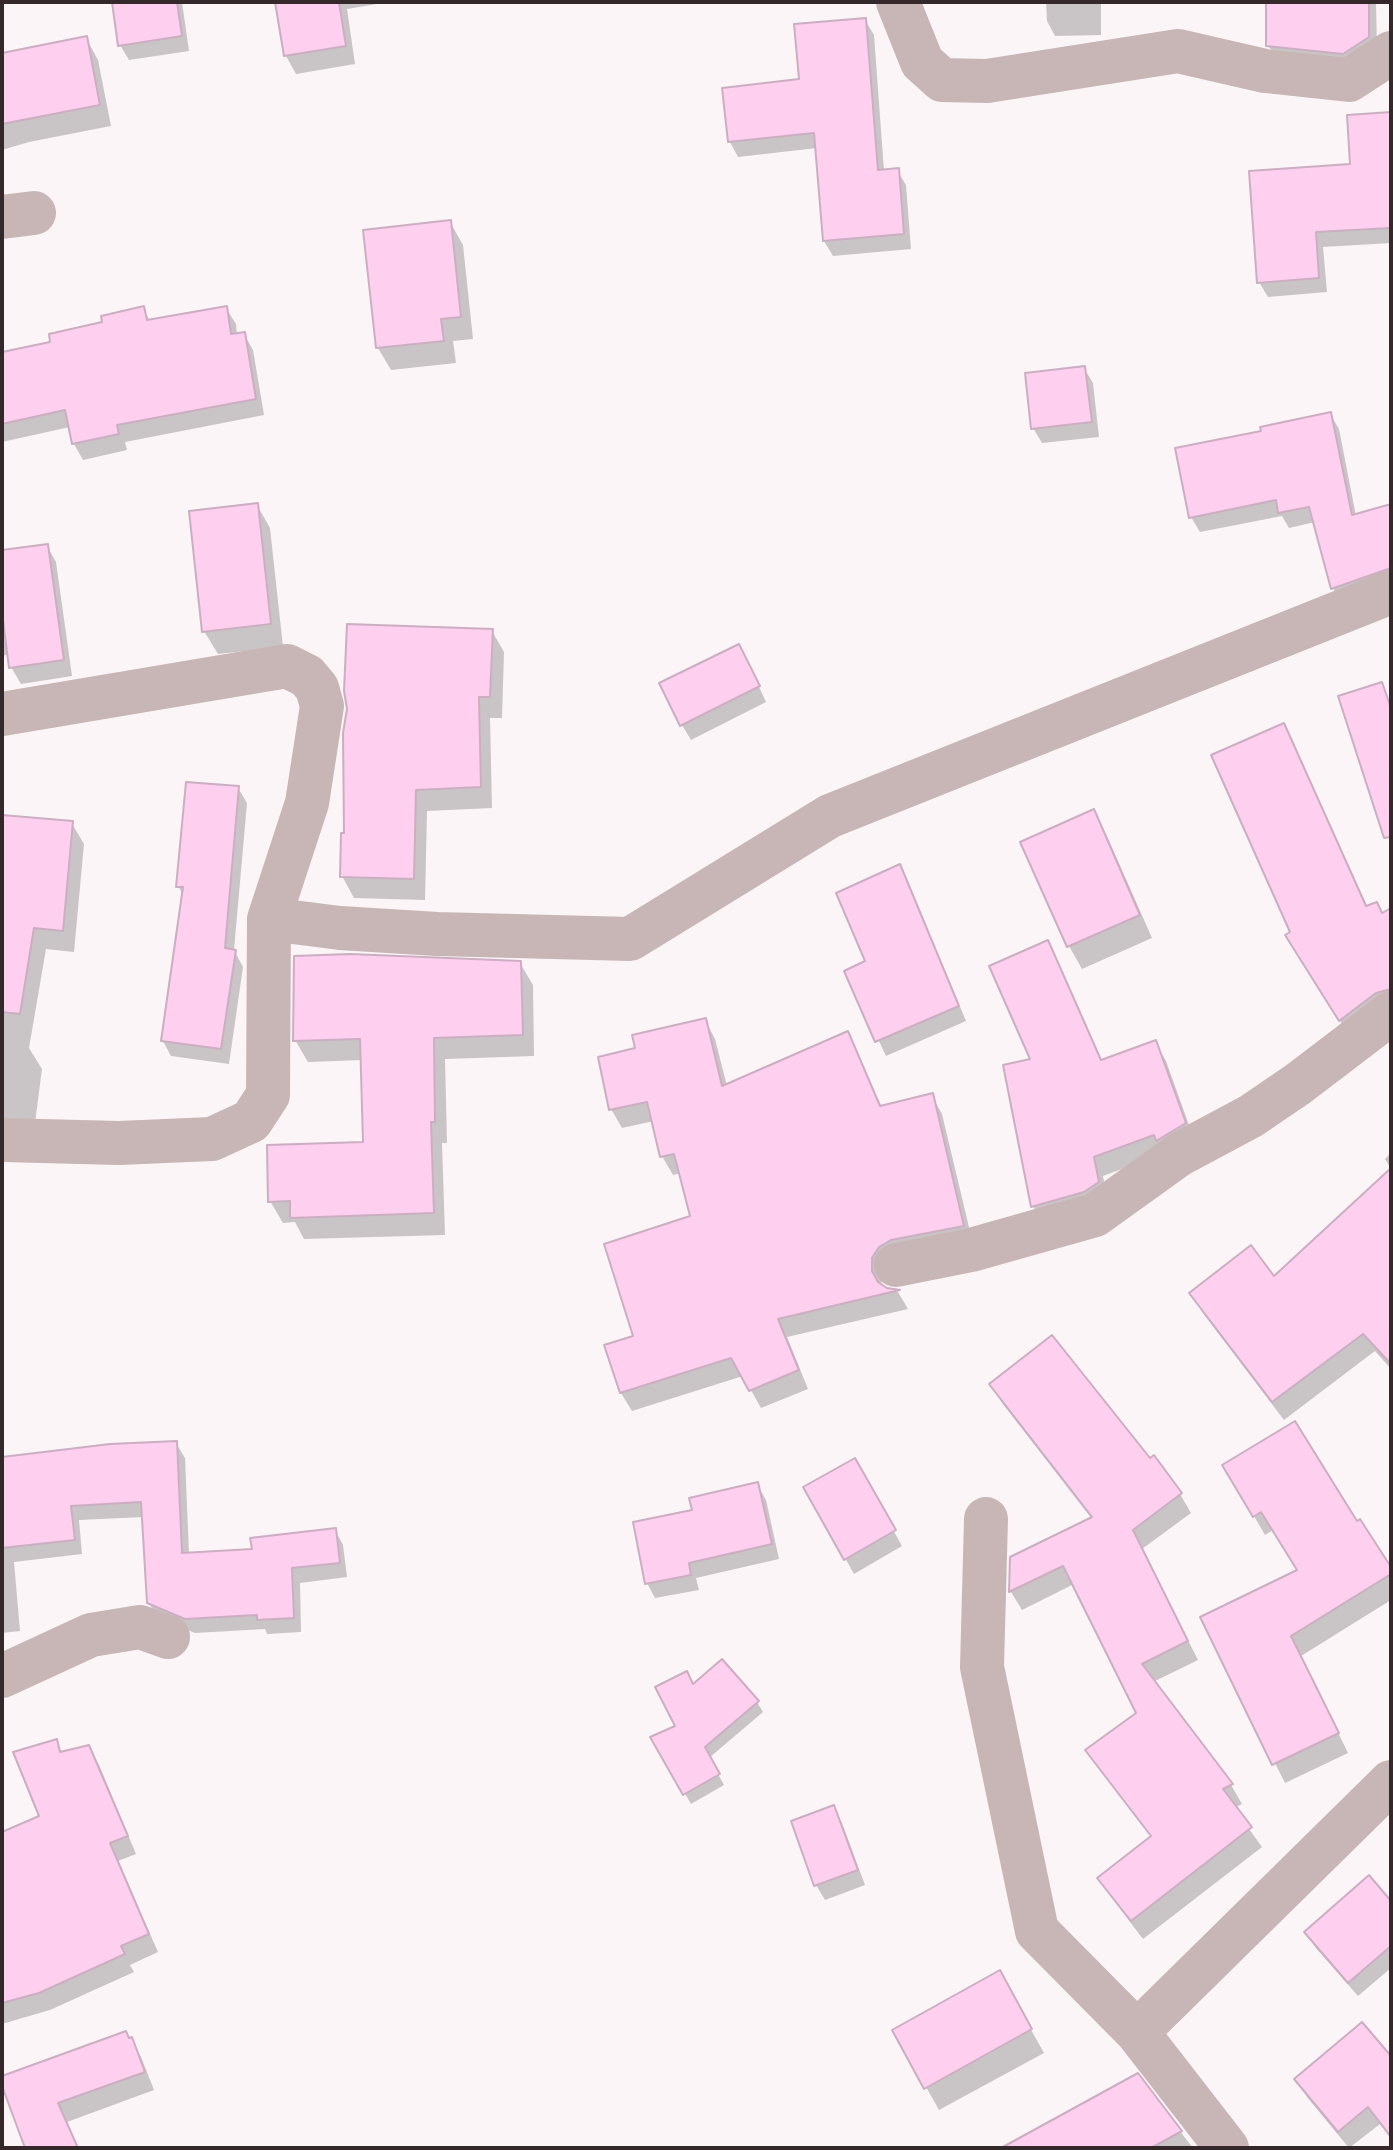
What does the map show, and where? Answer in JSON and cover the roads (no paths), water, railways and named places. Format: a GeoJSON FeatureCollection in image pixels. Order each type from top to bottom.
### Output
{"type":"FeatureCollection","features":[{"type":"Feature","properties":{"kind":"street"},"geometry":{"type":"LineString","coordinates":[[898,2],[922,62],[942,80],[987,81],[1178,51],[1265,71],[1349,80],[1391,53]]}},
{"type":"Feature","properties":{"kind":"street"},"geometry":{"type":"LineString","coordinates":[[269,919],[340,928],[437,934],[630,939],[830,816],[1391,592]]}},
{"type":"Feature","properties":{"kind":"street"},"geometry":{"type":"LineString","coordinates":[[2,714],[287,666],[307,676],[317,688],[322,706],[307,803],[269,919],[268,1095],[251,1121],[212,1139],[119,1143],[2,1140]]}},
{"type":"Feature","properties":{"kind":"street"},"geometry":{"type":"LineString","coordinates":[[896,1265],[971,1250],[1095,1215],[1180,1154],[1251,1116],[1298,1084],[1391,1013]]}},
{"type":"Feature","properties":{"kind":"street"},"geometry":{"type":"LineString","coordinates":[[986,1519],[982,1667],[1037,1931],[1137,2032],[1227,2148]]}},
{"type":"Feature","properties":{"kind":"street"},"geometry":{"type":"LineString","coordinates":[[2,1676],[91,1635],[140,1627],[168,1637]]}},
{"type":"Feature","properties":{"kind":"street"},"geometry":{"type":"LineString","coordinates":[[1137,2032],[1391,1782]]}}]}
